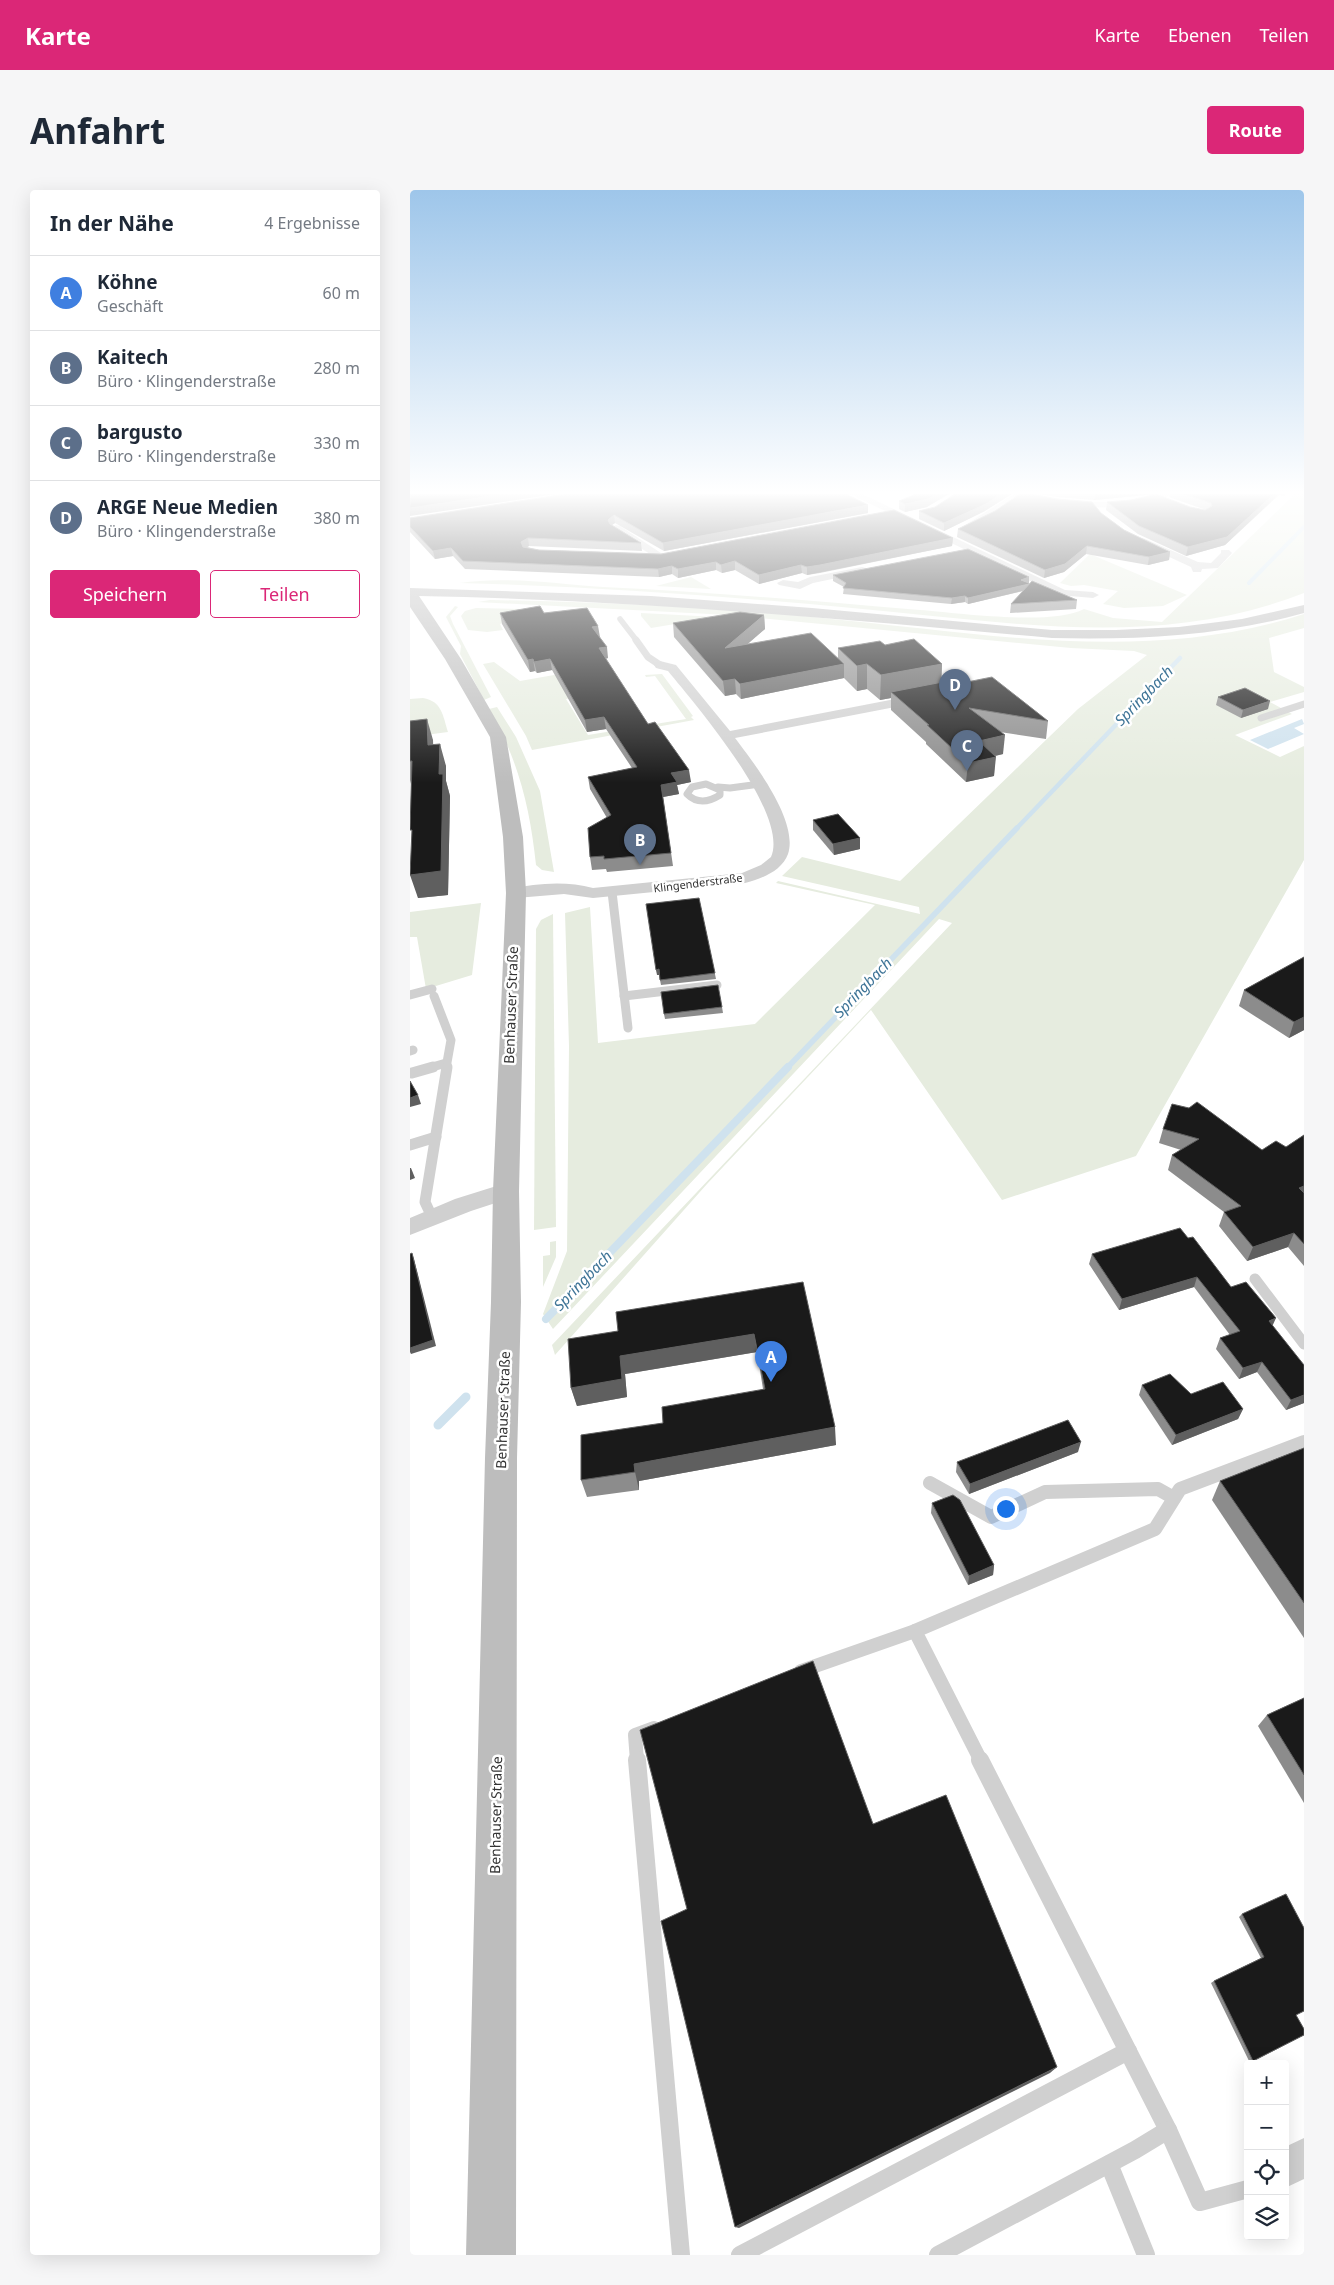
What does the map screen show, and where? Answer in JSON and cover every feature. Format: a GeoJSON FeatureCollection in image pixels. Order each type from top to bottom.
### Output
{"type":"FeatureCollection","features":[{"type":"Feature","properties":{"kind":"main road"},"geometry":{"type":"LineString","coordinates":[[410,592],[502,593],[680,602],[1052,634],[1098,635],[1144,635],[1219,628],[1278,617],[1304,609]]}},
{"type":"Feature","properties":{"kind":"main road","name":"Benhauser Straße"},"geometry":{"type":"LineString","coordinates":[[410,592],[430,627],[453,659],[498,737],[513,836],[515,900],[506,1191],[491,2255]]}},
{"type":"Feature","properties":{"kind":"main road"},"geometry":{"type":"LineString","coordinates":[[430,627],[446,609],[469,599],[502,593]]}},
{"type":"Feature","properties":{"kind":"street"},"geometry":{"type":"LineString","coordinates":[[1058,590],[1063,593],[1093,595]]}},
{"type":"Feature","properties":{"kind":"street","name":"Klingenderstraße"},"geometry":{"type":"LineString","coordinates":[[515,900],[557,904],[584,898],[593,893],[745,878],[767,869],[781,853],[783,845],[779,824],[760,784],[672,668],[660,665]]}},
{"type":"Feature","properties":{"kind":"street"},"geometry":{"type":"LineString","coordinates":[[725,736],[938,695]]}},
{"type":"Feature","properties":{"kind":"street"},"geometry":{"type":"LineString","coordinates":[[410,1227],[432,1217],[506,1191]]}},
{"type":"Feature","properties":{"kind":"street"},"geometry":{"type":"LineString","coordinates":[[1289,2166],[1304,2158]]}},
{"type":"Feature","properties":{"kind":"lane"},"geometry":{"type":"LineString","coordinates":[[620,619],[648,657],[660,665]]}},
{"type":"Feature","properties":{"kind":"lane"},"geometry":{"type":"LineString","coordinates":[[1261,718],[1304,704]]}},
{"type":"Feature","properties":{"kind":"lane"},"geometry":{"type":"LineString","coordinates":[[718,787],[730,788],[760,784]]}},
{"type":"Feature","properties":{"kind":"lane"},"geometry":{"type":"LineString","coordinates":[[612,892],[628,1028]]}},
{"type":"Feature","properties":{"kind":"lane"},"geometry":{"type":"LineString","coordinates":[[624,996],[717,985]]}},
{"type":"Feature","properties":{"kind":"lane"},"geometry":{"type":"LineString","coordinates":[[410,995],[433,992],[451,1040],[425,1202],[432,1217]]}},
{"type":"Feature","properties":{"kind":"lane"},"geometry":{"type":"LineString","coordinates":[[412,1073],[446,1063]]}},
{"type":"Feature","properties":{"kind":"lane"},"geometry":{"type":"LineString","coordinates":[[410,1145],[436,1138]]}},
{"type":"Feature","properties":{"kind":"lane"},"geometry":{"type":"LineString","coordinates":[[1254,1279],[1304,1344]]}},
{"type":"Feature","properties":{"kind":"lane"},"geometry":{"type":"LineString","coordinates":[[788,1676],[915,1631],[1155,1529],[1180,1489],[1304,1442]]}},
{"type":"Feature","properties":{"kind":"lane"},"geometry":{"type":"LineString","coordinates":[[930,1483],[991,1517],[1044,1492],[1158,1489],[1174,1498]]}},
{"type":"Feature","properties":{"kind":"lane"},"geometry":{"type":"LineString","coordinates":[[915,1631],[1168,2130],[1200,2202],[1244,2190]]}},
{"type":"Feature","properties":{"kind":"lane"},"geometry":{"type":"LineString","coordinates":[[671,1721],[635,1736],[681,2255]]}},
{"type":"Feature","properties":{"kind":"lane"},"geometry":{"type":"LineString","coordinates":[[740,2255],[1128,2051]]}},
{"type":"Feature","properties":{"kind":"lane"},"geometry":{"type":"LineString","coordinates":[[938,2255],[1109,2164],[1168,2130]]}},
{"type":"Feature","properties":{"kind":"lane"},"geometry":{"type":"LineString","coordinates":[[1109,2164],[1146,2255]]}},
{"type":"Feature","properties":{"kind":"shaded area"},"geometry":{"type":"Polygon","coordinates":[[[626,590],[682,591],[1028,618],[1069,614],[1084,609],[1113,618],[1162,622],[1195,590],[1304,590],[1304,593],[1249,611],[1193,622],[1136,627],[1080,627],[1023,624],[852,608],[626,590]]]}},
{"type":"Feature","properties":{"kind":"shaded area"},"geometry":{"type":"Polygon","coordinates":[[[1114,590],[1176,590],[1187,595],[1163,606],[1124,608],[1103,604],[1118,591],[1114,590]]]}},
{"type":"Feature","properties":{"kind":"shaded area"},"geometry":{"type":"Polygon","coordinates":[[[490,600],[698,608],[1064,641],[1125,642],[1185,638],[1245,629],[1304,614],[1304,628],[1269,638],[1274,672],[1304,687],[1304,692],[1270,702],[1292,714],[1235,735],[1280,757],[1304,746],[1304,860],[1136,1156],[1002,1200],[871,1010],[707,1184],[555,1355],[552,1345],[952,923],[939,919],[553,1329],[543,1314],[567,1251],[569,1046],[565,913],[590,907],[598,1043],[755,1024],[875,905],[776,883],[778,881],[920,914],[919,907],[782,876],[802,857],[900,881],[1078,709],[1147,655],[1134,651],[1071,648],[729,615],[478,602],[490,600]]]}},
{"type":"Feature","properties":{"kind":"shaded area"},"geometry":{"type":"Polygon","coordinates":[[[455,606],[458,607],[450,616],[491,697],[484,700],[460,654],[461,646],[446,617],[455,606]]]}},
{"type":"Feature","properties":{"kind":"shaded area"},"geometry":{"type":"Polygon","coordinates":[[[476,608],[524,609],[528,615],[500,624],[503,630],[487,632],[468,630],[461,616],[465,611],[476,608]]]}},
{"type":"Feature","properties":{"kind":"shaded area"},"geometry":{"type":"Polygon","coordinates":[[[641,613],[717,617],[651,628],[641,616],[641,613]]]}},
{"type":"Feature","properties":{"kind":"shaded area"},"geometry":{"type":"Polygon","coordinates":[[[494,662],[520,681],[605,666],[621,689],[566,699],[588,735],[686,719],[655,676],[646,677],[645,675],[662,674],[694,720],[532,750],[526,736],[483,664],[494,662]]]}},
{"type":"Feature","properties":{"kind":"shaded area"},"geometry":{"type":"Polygon","coordinates":[[[423,698],[434,702],[441,710],[448,732],[410,737],[410,699],[423,698]]]}},
{"type":"Feature","properties":{"kind":"shaded area"},"geometry":{"type":"Polygon","coordinates":[[[497,707],[516,737],[540,791],[554,872],[542,870],[536,865],[530,823],[521,784],[508,746],[489,709],[497,707]]]}},
{"type":"Feature","properties":{"kind":"shaded area"},"geometry":{"type":"Polygon","coordinates":[[[481,903],[472,975],[426,989],[417,937],[410,937],[410,912],[481,903]]]}},
{"type":"Feature","properties":{"kind":"shaded area"},"geometry":{"type":"Polygon","coordinates":[[[553,914],[556,1227],[534,1230],[536,929],[541,920],[553,914]]]}},
{"type":"Feature","properties":{"kind":"shaded area"},"geometry":{"type":"Polygon","coordinates":[[[556,1241],[556,1257],[543,1287],[543,1256],[550,1255],[550,1242],[556,1241]]]}},
{"type":"Feature","properties":{"kind":"water"},"geometry":{"type":"Polygon","coordinates":[[[1302,719],[1304,724],[1294,728],[1304,734],[1268,749],[1250,740],[1302,719]]]}},
{"type":"Feature","properties":{"kind":"building"},"geometry":{"type":"Polygon","coordinates":[[[869,590],[1001,590],[968,598],[965,596],[952,598],[869,590]]]}},
{"type":"Feature","properties":{"kind":"building"},"geometry":{"type":"Polygon","coordinates":[[[1023,590],[1054,590],[1077,600],[1011,604],[1023,590]]]}},
{"type":"Feature","properties":{"kind":"building"},"geometry":{"type":"Polygon","coordinates":[[[540,606],[544,613],[587,608],[598,626],[592,627],[607,647],[599,648],[648,724],[655,722],[689,770],[671,773],[677,782],[661,785],[671,853],[604,859],[604,856],[590,857],[588,828],[611,815],[588,777],[637,767],[604,717],[585,720],[550,659],[534,662],[533,659],[528,660],[500,613],[540,606]]]}},
{"type":"Feature","properties":{"kind":"building"},"geometry":{"type":"Polygon","coordinates":[[[740,612],[764,615],[725,648],[811,633],[844,664],[740,684],[735,679],[723,681],[673,623],[740,612]]]}},
{"type":"Feature","properties":{"kind":"building"},"geometry":{"type":"Polygon","coordinates":[[[914,639],[942,664],[881,675],[867,664],[857,666],[838,648],[880,641],[885,645],[914,639]]]}},
{"type":"Feature","properties":{"kind":"building"},"geometry":{"type":"Polygon","coordinates":[[[992,677],[1048,721],[969,708],[1005,735],[979,741],[996,757],[968,763],[891,692],[953,680],[957,684],[992,677]]]}},
{"type":"Feature","properties":{"kind":"building"},"geometry":{"type":"Polygon","coordinates":[[[1245,688],[1270,701],[1243,710],[1218,697],[1245,688]]]}},
{"type":"Feature","properties":{"kind":"building"},"geometry":{"type":"Polygon","coordinates":[[[427,719],[428,745],[440,744],[439,774],[443,774],[441,871],[410,875],[412,761],[410,761],[410,721],[427,719]]]}},
{"type":"Feature","properties":{"kind":"building"},"geometry":{"type":"Polygon","coordinates":[[[838,814],[860,838],[833,844],[813,820],[838,814]]]}},
{"type":"Feature","properties":{"kind":"building"},"geometry":{"type":"Polygon","coordinates":[[[699,898],[715,973],[660,980],[659,969],[656,970],[646,904],[699,898]]]}},
{"type":"Feature","properties":{"kind":"building"},"geometry":{"type":"Polygon","coordinates":[[[1304,957],[1304,1017],[1294,1022],[1244,990],[1304,957]]]}},
{"type":"Feature","properties":{"kind":"building"},"geometry":{"type":"Polygon","coordinates":[[[718,985],[722,1007],[664,1014],[661,992],[718,985]]]}},
{"type":"Feature","properties":{"kind":"building"},"geometry":{"type":"Polygon","coordinates":[[[410,1081],[418,1095],[410,1098],[410,1081]]]}},
{"type":"Feature","properties":{"kind":"building"},"geometry":{"type":"Polygon","coordinates":[[[1197,1102],[1262,1150],[1276,1141],[1286,1147],[1304,1135],[1304,1186],[1299,1188],[1304,1193],[1304,1244],[1294,1233],[1253,1247],[1224,1212],[1241,1206],[1172,1155],[1199,1139],[1163,1129],[1172,1104],[1189,1108],[1197,1102]]]}},
{"type":"Feature","properties":{"kind":"building"},"geometry":{"type":"Polygon","coordinates":[[[1180,1228],[1188,1238],[1193,1237],[1231,1287],[1246,1282],[1276,1318],[1269,1321],[1304,1365],[1304,1395],[1291,1400],[1262,1362],[1243,1368],[1220,1338],[1240,1331],[1197,1277],[1122,1299],[1092,1254],[1180,1228]]]}},
{"type":"Feature","properties":{"kind":"building"},"geometry":{"type":"Polygon","coordinates":[[[412,1253],[433,1340],[410,1348],[410,1254],[412,1253]]]}},
{"type":"Feature","properties":{"kind":"building"},"geometry":{"type":"Polygon","coordinates":[[[803,1282],[835,1427],[634,1464],[635,1472],[581,1480],[581,1435],[663,1423],[662,1407],[765,1389],[754,1334],[620,1356],[622,1379],[571,1388],[568,1339],[618,1331],[616,1312],[803,1282]]]}},
{"type":"Feature","properties":{"kind":"building"},"geometry":{"type":"Polygon","coordinates":[[[1170,1374],[1191,1394],[1223,1382],[1243,1409],[1176,1435],[1142,1385],[1170,1374]]]}},
{"type":"Feature","properties":{"kind":"building"},"geometry":{"type":"Polygon","coordinates":[[[1068,1420],[1081,1442],[970,1484],[957,1462],[1068,1420]]]}},
{"type":"Feature","properties":{"kind":"building"},"geometry":{"type":"Polygon","coordinates":[[[1304,1448],[1304,1603],[1220,1481],[1304,1448]]]}},
{"type":"Feature","properties":{"kind":"building"},"geometry":{"type":"Polygon","coordinates":[[[953,1495],[960,1500],[994,1565],[969,1576],[932,1503],[953,1495]]]}},
{"type":"Feature","properties":{"kind":"building"},"geometry":{"type":"Polygon","coordinates":[[[813,1661],[873,1824],[946,1795],[1057,2067],[735,2227],[661,1921],[687,1909],[640,1730],[813,1661]]]}},
{"type":"Feature","properties":{"kind":"building"},"geometry":{"type":"Polygon","coordinates":[[[1304,1698],[1304,1775],[1267,1715],[1304,1698]]]}},
{"type":"Feature","properties":{"kind":"building"},"geometry":{"type":"Polygon","coordinates":[[[1286,1894],[1304,1928],[1304,2011],[1296,2015],[1304,2029],[1304,2035],[1255,2060],[1253,2060],[1214,1981],[1264,1957],[1242,1914],[1286,1894]]]}},
{"type":"Feature","properties":{"kind":"waterway","name":"Springbach"},"geometry":{"type":"LineString","coordinates":[[1016,829],[1180,658]]}},
{"type":"Feature","properties":{"kind":"waterway","name":"Springbach"},"geometry":{"type":"LineString","coordinates":[[787,1068],[1017,828]]}},
{"type":"Feature","properties":{"kind":"waterway","name":"Springbach"},"geometry":{"type":"LineString","coordinates":[[546,1319],[788,1067]]}},
{"type":"Feature","properties":{"kind":"waterway","name":"Springbach"},"geometry":{"type":"LineString","coordinates":[[438,1425],[466,1397]]}},
{"type":"Feature","properties":{"kind":"place","name":"ARGE Neue Medien"},"geometry":{"type":"Point","coordinates":[955,710]}},
{"type":"Feature","properties":{"kind":"place","name":"bargusto"},"geometry":{"type":"Point","coordinates":[967,771]}},
{"type":"Feature","properties":{"kind":"place","name":"Kaitech"},"geometry":{"type":"Point","coordinates":[640,865]}},
{"type":"Feature","properties":{"kind":"place","name":"Köhne"},"geometry":{"type":"Point","coordinates":[771,1382]}}]}
